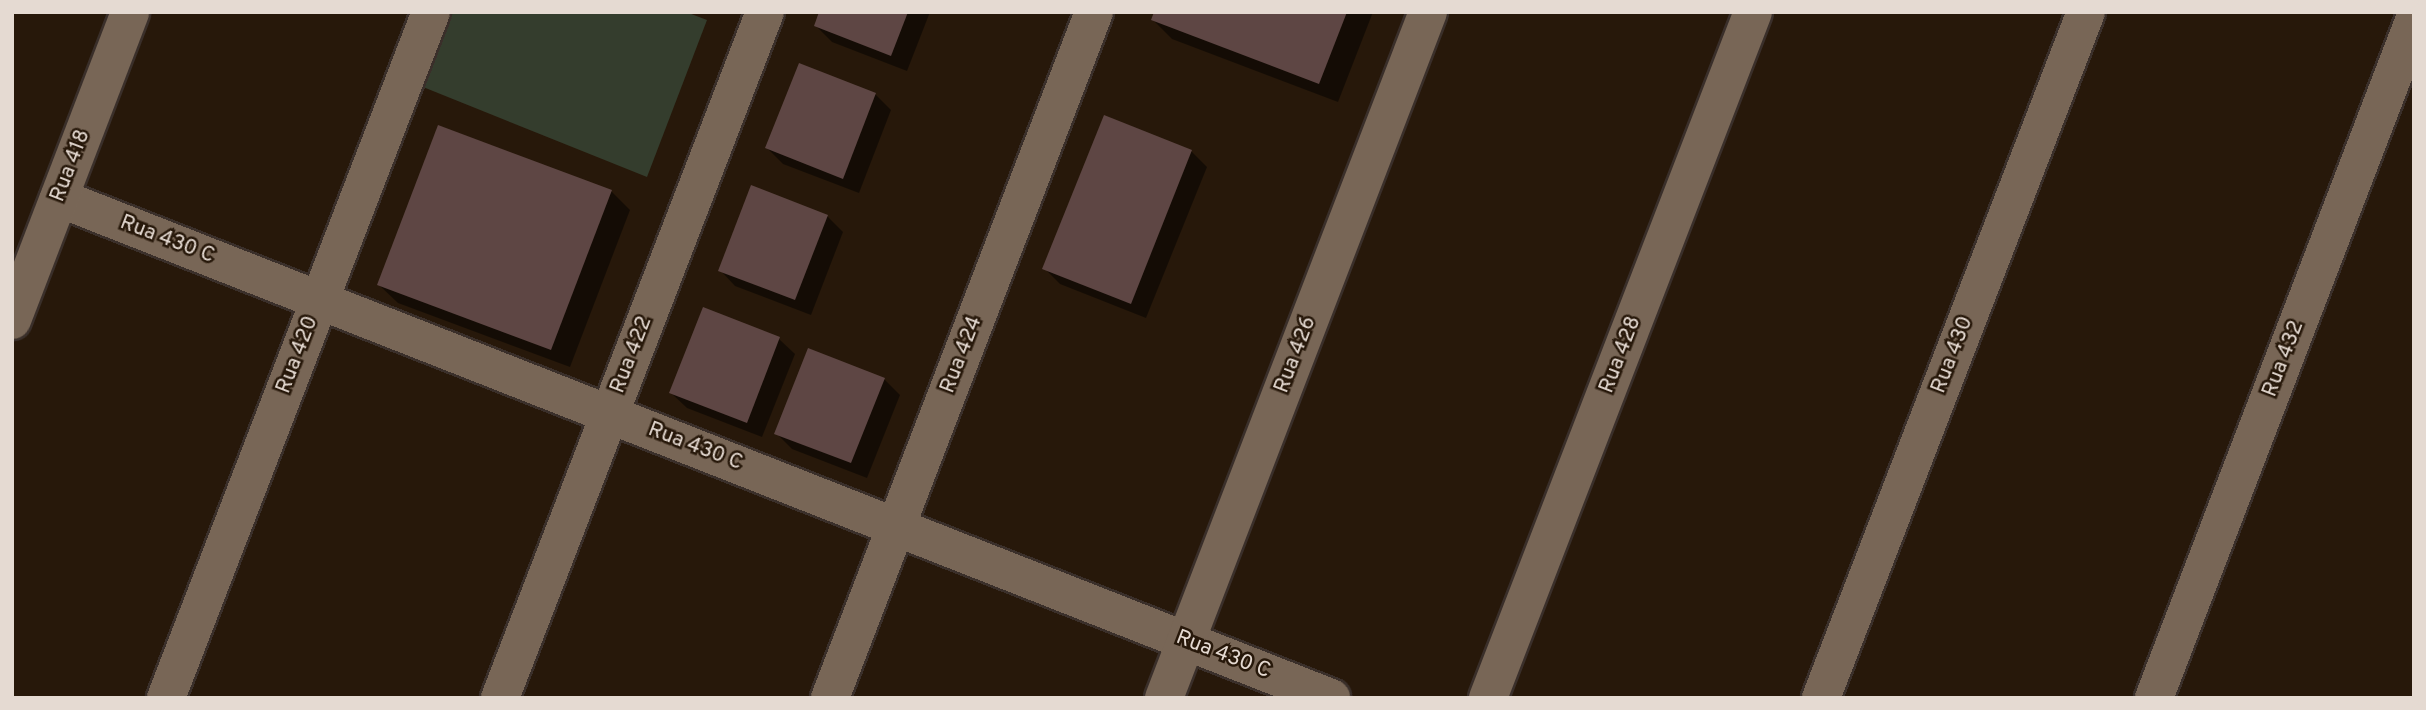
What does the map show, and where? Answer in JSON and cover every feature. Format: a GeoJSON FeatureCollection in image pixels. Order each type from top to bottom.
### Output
{"type":"FeatureCollection","features":[{"type":"Feature","properties":{"kind":"street","name":"Rua 418"},"geometry":{"type":"LineString","coordinates":[[12,320],[131,12]]}},
{"type":"Feature","properties":{"kind":"street","name":"Rua 420"},"geometry":{"type":"LineString","coordinates":[[166,698],[430,12]]}},
{"type":"Feature","properties":{"kind":"street","name":"Rua 422"},"geometry":{"type":"LineString","coordinates":[[500,698],[765,12]]}},
{"type":"Feature","properties":{"kind":"street","name":"Rua 424"},"geometry":{"type":"LineString","coordinates":[[830,698],[1094,12]]}},
{"type":"Feature","properties":{"kind":"street","name":"Rua 426"},"geometry":{"type":"LineString","coordinates":[[1164,698],[1428,12]]}},
{"type":"Feature","properties":{"kind":"street","name":"Rua 428"},"geometry":{"type":"LineString","coordinates":[[1488,698],[1753,12]]}},
{"type":"Feature","properties":{"kind":"street","name":"Rua 430"},"geometry":{"type":"LineString","coordinates":[[1821,698],[2086,12]]}},
{"type":"Feature","properties":{"kind":"street","name":"Rua 432"},"geometry":{"type":"LineString","coordinates":[[2154,698],[2414,20]]}},
{"type":"Feature","properties":{"kind":"street","name":"Rua 430 C"},"geometry":{"type":"LineString","coordinates":[[59,198],[1331,698]]}},
{"type":"Feature","properties":{"kind":"green space"},"geometry":{"type":"Polygon","coordinates":[[[453,12],[686,12],[707,20],[647,177],[423,87],[453,12]]]}},
{"type":"Feature","properties":{"kind":"building"},"geometry":{"type":"Polygon","coordinates":[[[819,12],[908,12],[891,56],[814,26],[819,12]]]}},
{"type":"Feature","properties":{"kind":"building"},"geometry":{"type":"Polygon","coordinates":[[[1154,12],[1347,12],[1319,84],[1151,20],[1154,12]]]}},
{"type":"Feature","properties":{"kind":"building"},"geometry":{"type":"Polygon","coordinates":[[[799,63],[876,93],[843,179],[765,148],[799,63]]]}},
{"type":"Feature","properties":{"kind":"building"},"geometry":{"type":"Polygon","coordinates":[[[1104,115],[1192,150],[1131,304],[1042,269],[1104,115]]]}},
{"type":"Feature","properties":{"kind":"building"},"geometry":{"type":"Polygon","coordinates":[[[438,125],[612,190],[551,350],[377,285],[438,125]]]}},
{"type":"Feature","properties":{"kind":"building"},"geometry":{"type":"Polygon","coordinates":[[[751,185],[828,215],[795,300],[718,271],[751,185]]]}},
{"type":"Feature","properties":{"kind":"building"},"geometry":{"type":"Polygon","coordinates":[[[703,307],[780,337],[747,423],[669,393],[703,307]]]}},
{"type":"Feature","properties":{"kind":"building"},"geometry":{"type":"Polygon","coordinates":[[[808,348],[885,378],[851,463],[774,434],[808,348]]]}}]}
